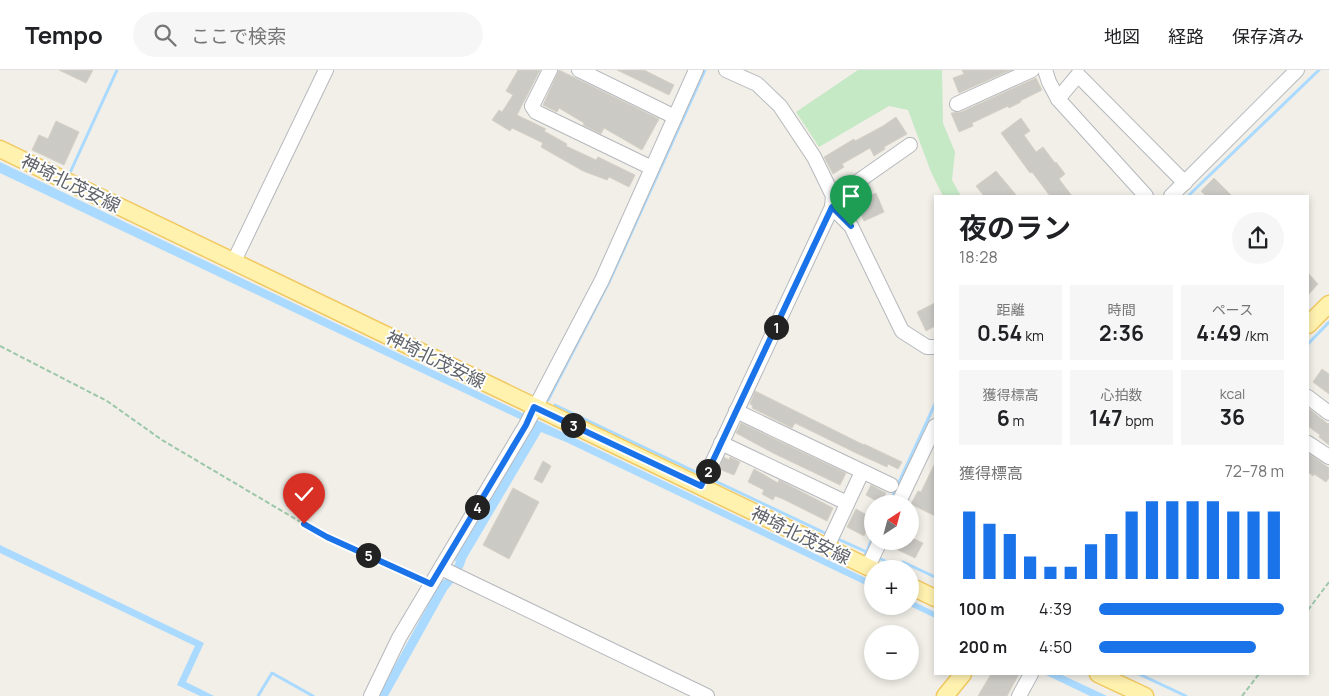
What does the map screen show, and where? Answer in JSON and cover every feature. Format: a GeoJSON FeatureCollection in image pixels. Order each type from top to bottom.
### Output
{"type":"FeatureCollection","features":[{"type":"Feature","properties":{"kind":"main road","name":"神埼北茂安線"},"geometry":{"type":"LineString","coordinates":[[0,149],[234,261],[530,416],[701,486],[864,565]]}},
{"type":"Feature","properties":{"kind":"main road"},"geometry":{"type":"LineString","coordinates":[[1309,324],[1329,304]]}},
{"type":"Feature","properties":{"kind":"main road"},"geometry":{"type":"LineString","coordinates":[[919,590],[934,598]]}},
{"type":"Feature","properties":{"kind":"main road"},"geometry":{"type":"LineString","coordinates":[[945,696],[962,675]]}},
{"type":"Feature","properties":{"kind":"main road"},"geometry":{"type":"LineString","coordinates":[[1100,675],[1145,696]]}},
{"type":"Feature","properties":{"kind":"street"},"geometry":{"type":"LineString","coordinates":[[234,261],[326,70]]}},
{"type":"Feature","properties":{"kind":"street"},"geometry":{"type":"LineString","coordinates":[[550,70],[532,106],[536,112],[652,168]]}},
{"type":"Feature","properties":{"kind":"street"},"geometry":{"type":"LineString","coordinates":[[579,70],[675,117]]}},
{"type":"Feature","properties":{"kind":"street"},"geometry":{"type":"LineString","coordinates":[[371,696],[399,638],[530,416],[602,280],[696,70]]}},
{"type":"Feature","properties":{"kind":"street"},"geometry":{"type":"LineString","coordinates":[[726,70],[758,84],[780,106],[814,157],[832,202],[851,226],[902,332],[927,347],[934,348]]}},
{"type":"Feature","properties":{"kind":"street"},"geometry":{"type":"LineString","coordinates":[[957,104],[1032,70]]}},
{"type":"Feature","properties":{"kind":"street"},"geometry":{"type":"LineString","coordinates":[[1045,70],[1058,99],[1145,195]]}},
{"type":"Feature","properties":{"kind":"street"},"geometry":{"type":"LineString","coordinates":[[1172,195],[1297,70]]}},
{"type":"Feature","properties":{"kind":"street"},"geometry":{"type":"LineString","coordinates":[[1058,99],[1078,75],[1185,183]]}},
{"type":"Feature","properties":{"kind":"street"},"geometry":{"type":"LineString","coordinates":[[701,486],[832,202],[840,194],[910,145]]}},
{"type":"Feature","properties":{"kind":"street"},"geometry":{"type":"LineString","coordinates":[[1309,399],[1329,413]]}},
{"type":"Feature","properties":{"kind":"street"},"geometry":{"type":"LineString","coordinates":[[736,411],[891,485]]}},
{"type":"Feature","properties":{"kind":"street"},"geometry":{"type":"LineString","coordinates":[[902,495],[934,428]]}},
{"type":"Feature","properties":{"kind":"street"},"geometry":{"type":"LineString","coordinates":[[721,443],[847,503]]}},
{"type":"Feature","properties":{"kind":"street"},"geometry":{"type":"LineString","coordinates":[[1309,443],[1329,457]]}},
{"type":"Feature","properties":{"kind":"street"},"geometry":{"type":"LineString","coordinates":[[827,547],[862,472]]}},
{"type":"Feature","properties":{"kind":"street"},"geometry":{"type":"LineString","coordinates":[[441,568],[707,696]]}},
{"type":"Feature","properties":{"kind":"street"},"geometry":{"type":"LineString","coordinates":[[1019,696],[1030,675]]}},
{"type":"Feature","properties":{"kind":"path"},"geometry":{"type":"LineString","coordinates":[[0,346],[107,401],[162,440],[327,537],[431,584]]}},
{"type":"Feature","properties":{"kind":"path"},"geometry":{"type":"LineString","coordinates":[[1309,609],[1329,582]]}},
{"type":"Feature","properties":{"kind":"path"},"geometry":{"type":"LineString","coordinates":[[1242,696],[1258,675]]}},
{"type":"Feature","properties":{"kind":"green space"},"geometry":{"type":"Polygon","coordinates":[[[858,70],[942,70],[943,123],[955,152],[952,180],[960,195],[942,195],[931,172],[908,110],[889,106],[819,147],[796,112],[858,70]]]}},
{"type":"Feature","properties":{"kind":"water"},"geometry":{"type":"Polygon","coordinates":[[[0,162],[864,577],[864,584],[566,442],[541,432],[466,559],[461,572],[447,590],[388,696],[378,696],[441,581],[446,579],[456,562],[454,559],[530,424],[0,173],[0,162]]]}},
{"type":"Feature","properties":{"kind":"water"},"geometry":{"type":"Polygon","coordinates":[[[0,545],[204,643],[186,682],[214,696],[200,696],[177,685],[195,646],[0,553],[0,545]]]}},
{"type":"Feature","properties":{"kind":"water"},"geometry":{"type":"Polygon","coordinates":[[[919,604],[934,612],[934,618],[919,610],[919,604]]]}},
{"type":"Feature","properties":{"kind":"water"},"geometry":{"type":"Polygon","coordinates":[[[1046,675],[1062,675],[1107,696],[1090,696],[1046,675]]]}},
{"type":"Feature","properties":{"kind":"building"},"geometry":{"type":"Polygon","coordinates":[[[59,70],[93,70],[86,83],[59,70]]]}},
{"type":"Feature","properties":{"kind":"building"},"geometry":{"type":"Polygon","coordinates":[[[518,70],[540,70],[517,115],[546,129],[544,131],[567,144],[566,146],[596,160],[598,157],[635,175],[629,187],[609,177],[607,180],[583,171],[541,147],[543,143],[512,128],[510,131],[492,120],[499,110],[502,112],[513,95],[506,91],[518,70]]]}},
{"type":"Feature","properties":{"kind":"building"},"geometry":{"type":"Polygon","coordinates":[[[559,70],[659,119],[642,150],[604,128],[601,134],[583,125],[584,123],[559,108],[557,112],[543,105],[559,70]]]}},
{"type":"Feature","properties":{"kind":"building"},"geometry":{"type":"Polygon","coordinates":[[[617,70],[644,70],[674,85],[669,95],[617,70]]]}},
{"type":"Feature","properties":{"kind":"building"},"geometry":{"type":"Polygon","coordinates":[[[962,70],[1011,70],[959,93],[953,78],[964,74],[962,70]]]}},
{"type":"Feature","properties":{"kind":"building"},"geometry":{"type":"Polygon","coordinates":[[[1036,78],[1042,90],[1009,108],[1008,106],[972,123],[973,126],[959,132],[951,113],[961,112],[1036,78]]]}},
{"type":"Feature","properties":{"kind":"building"},"geometry":{"type":"Polygon","coordinates":[[[896,117],[907,134],[884,147],[885,149],[874,156],[870,148],[842,164],[844,167],[833,174],[824,157],[854,139],[855,141],[883,126],[896,117]]]}},
{"type":"Feature","properties":{"kind":"building"},"geometry":{"type":"Polygon","coordinates":[[[1021,118],[1030,131],[1024,135],[1036,152],[1043,147],[1056,162],[1065,174],[1059,179],[1071,195],[1049,195],[1032,172],[1030,173],[1001,133],[1021,118]]]}},
{"type":"Feature","properties":{"kind":"building"},"geometry":{"type":"Polygon","coordinates":[[[56,121],[79,132],[64,165],[32,150],[39,135],[48,139],[56,121]]]}},
{"type":"Feature","properties":{"kind":"building"},"geometry":{"type":"Polygon","coordinates":[[[996,171],[1016,195],[983,195],[976,186],[996,171]]]}},
{"type":"Feature","properties":{"kind":"building"},"geometry":{"type":"Polygon","coordinates":[[[1214,178],[1231,195],[1205,195],[1201,191],[1214,178]]]}},
{"type":"Feature","properties":{"kind":"building"},"geometry":{"type":"Polygon","coordinates":[[[876,193],[884,212],[864,221],[856,202],[876,193]]]}},
{"type":"Feature","properties":{"kind":"building"},"geometry":{"type":"Polygon","coordinates":[[[1309,274],[1318,284],[1309,294],[1309,274]]]}},
{"type":"Feature","properties":{"kind":"building"},"geometry":{"type":"Polygon","coordinates":[[[934,304],[934,327],[926,331],[917,312],[934,304]]]}},
{"type":"Feature","properties":{"kind":"building"},"geometry":{"type":"Polygon","coordinates":[[[1322,369],[1329,374],[1329,394],[1313,382],[1322,369]]]}},
{"type":"Feature","properties":{"kind":"building"},"geometry":{"type":"Polygon","coordinates":[[[755,391],[902,462],[898,469],[888,464],[887,467],[795,423],[792,428],[752,408],[753,406],[750,404],[755,391]]]}},
{"type":"Feature","properties":{"kind":"building"},"geometry":{"type":"Polygon","coordinates":[[[1309,409],[1329,423],[1329,445],[1319,437],[1320,435],[1309,427],[1309,409]]]}},
{"type":"Feature","properties":{"kind":"building"},"geometry":{"type":"Polygon","coordinates":[[[741,423],[846,473],[840,485],[736,433],[741,423]]]}},
{"type":"Feature","properties":{"kind":"building"},"geometry":{"type":"Polygon","coordinates":[[[1309,454],[1329,468],[1329,478],[1326,482],[1314,474],[1313,476],[1309,473],[1309,454]]]}},
{"type":"Feature","properties":{"kind":"building"},"geometry":{"type":"Polygon","coordinates":[[[724,457],[729,460],[730,457],[740,462],[734,475],[719,469],[724,457]]]}},
{"type":"Feature","properties":{"kind":"building"},"geometry":{"type":"Polygon","coordinates":[[[543,461],[551,466],[542,483],[534,479],[543,461]]]}},
{"type":"Feature","properties":{"kind":"building"},"geometry":{"type":"Polygon","coordinates":[[[934,465],[934,516],[919,508],[919,495],[916,495],[918,491],[921,492],[934,465]]]}},
{"type":"Feature","properties":{"kind":"building"},"geometry":{"type":"Polygon","coordinates":[[[754,469],[778,483],[779,480],[833,508],[827,521],[783,499],[775,496],[773,500],[762,494],[764,490],[748,482],[754,469]]]}},
{"type":"Feature","properties":{"kind":"building"},"geometry":{"type":"Polygon","coordinates":[[[871,485],[886,493],[885,495],[866,495],[871,485]]]}},
{"type":"Feature","properties":{"kind":"building"},"geometry":{"type":"Polygon","coordinates":[[[513,488],[539,502],[509,559],[483,545],[513,488]]]}},
{"type":"Feature","properties":{"kind":"building"},"geometry":{"type":"Polygon","coordinates":[[[856,509],[864,514],[864,536],[847,527],[856,509]]]}},
{"type":"Feature","properties":{"kind":"building"},"geometry":{"type":"Polygon","coordinates":[[[919,541],[923,543],[915,558],[898,550],[919,550],[919,541]]]}},
{"type":"Feature","properties":{"kind":"building"},"geometry":{"type":"Polygon","coordinates":[[[990,675],[1018,675],[1007,696],[978,696],[990,675]]]}},
{"type":"Feature","properties":{"kind":"waterway"},"geometry":{"type":"LineString","coordinates":[[69,175],[117,70]]}},
{"type":"Feature","properties":{"kind":"waterway"},"geometry":{"type":"LineString","coordinates":[[548,400],[610,280],[705,70]]}},
{"type":"Feature","properties":{"kind":"waterway"},"geometry":{"type":"LineString","coordinates":[[1189,195],[1319,70]]}},
{"type":"Feature","properties":{"kind":"waterway"},"geometry":{"type":"LineString","coordinates":[[1309,343],[1329,322]]}},
{"type":"Feature","properties":{"kind":"waterway"},"geometry":{"type":"LineString","coordinates":[[555,405],[698,473]]}},
{"type":"Feature","properties":{"kind":"waterway"},"geometry":{"type":"LineString","coordinates":[[893,495],[934,406]]}},
{"type":"Feature","properties":{"kind":"waterway"},"geometry":{"type":"LineString","coordinates":[[713,480],[825,533]]}},
{"type":"Feature","properties":{"kind":"waterway"},"geometry":{"type":"LineString","coordinates":[[838,539],[869,553]]}},
{"type":"Feature","properties":{"kind":"waterway"},"geometry":{"type":"LineString","coordinates":[[865,555],[867,550]]}},
{"type":"Feature","properties":{"kind":"waterway"},"geometry":{"type":"LineString","coordinates":[[879,558],[883,560]]}},
{"type":"Feature","properties":{"kind":"waterway"},"geometry":{"type":"LineString","coordinates":[[919,570],[934,577]]}},
{"type":"Feature","properties":{"kind":"waterway"},"geometry":{"type":"LineString","coordinates":[[258,696],[272,673],[313,696]]}},
{"type":"Feature","properties":{"kind":"waterway"},"geometry":{"type":"LineString","coordinates":[[1141,675],[1186,696]]}},
{"type":"Feature","properties":{"kind":"route"},"geometry":{"type":"LineString","coordinates":[[304,524],[327,537],[431,584],[526,425],[534,407],[701,486],[832,207],[851,226]]}}]}
